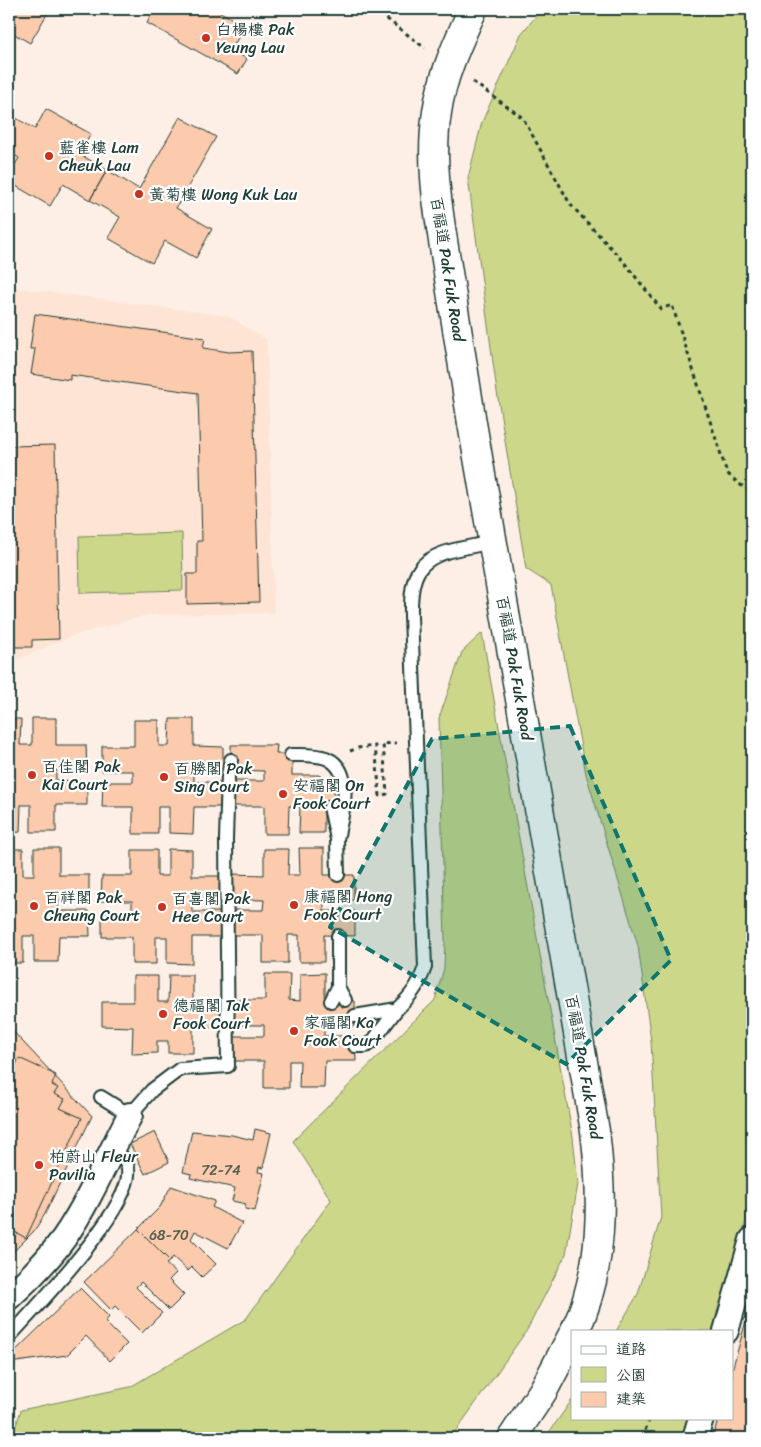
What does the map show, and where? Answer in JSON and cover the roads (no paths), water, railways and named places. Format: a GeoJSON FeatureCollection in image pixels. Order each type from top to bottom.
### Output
{"type":"FeatureCollection","features":[{"type":"Feature","properties":{"kind":"street","name":"百福道 Pak Fuk Road"},"geometry":{"type":"LineString","coordinates":[[473,9],[447,69],[441,89],[433,153],[438,205],[472,423],[596,1131],[601,1209],[598,1242],[592,1275],[576,1330]]}},
{"type":"Feature","properties":{"kind":"street"},"geometry":{"type":"LineString","coordinates":[[9,1297],[32,1277],[64,1238],[77,1217],[130,1115]]}},
{"type":"Feature","properties":{"kind":"street"},"geometry":{"type":"LineString","coordinates":[[726,1330],[752,1244]]}},
{"type":"Feature","properties":{"kind":"street","name":"百福道 Pak Fuk Road"},"geometry":{"type":"LineString","coordinates":[[512,1438],[543,1391],[571,1339]]}},
{"type":"Feature","properties":{"kind":"street"},"geometry":{"type":"LineString","coordinates":[[695,1438],[700,1420]]}},
{"type":"Feature","properties":{"kind":"lane"},"geometry":{"type":"LineString","coordinates":[[355,1046],[366,1046],[373,1041],[397,1009],[415,991],[425,967],[411,603],[414,585],[418,572],[428,560],[463,548],[493,542]]}},
{"type":"Feature","properties":{"kind":"lane"},"geometry":{"type":"LineString","coordinates":[[292,756],[315,756],[330,760],[341,771],[344,780],[344,806],[337,839]]}},
{"type":"Feature","properties":{"kind":"lane"},"geometry":{"type":"LineString","coordinates":[[100,1096],[130,1115],[152,1090],[180,1069],[228,1066],[226,840],[228,775],[231,760]]}},
{"type":"Feature","properties":{"kind":"lane"},"geometry":{"type":"LineString","coordinates":[[226,840],[234,806]]}},
{"type":"Feature","properties":{"kind":"lane"},"geometry":{"type":"LineString","coordinates":[[330,807],[337,839],[338,875]]}},
{"type":"Feature","properties":{"kind":"lane"},"geometry":{"type":"LineString","coordinates":[[331,1001],[338,987],[338,936]]}},
{"type":"Feature","properties":{"kind":"lane"},"geometry":{"type":"LineString","coordinates":[[338,987],[345,1000]]}},
{"type":"Feature","properties":{"kind":"lane"},"geometry":{"type":"LineString","coordinates":[[355,1016],[397,1009]]}},
{"type":"Feature","properties":{"kind":"lane"},"geometry":{"type":"LineString","coordinates":[[9,1337],[86,1252],[122,1194],[129,1171],[126,1162],[120,1154],[112,1150]]}},
{"type":"Feature","properties":{"kind":"place","name":"白楊樓 Pak Yeung Lau"},"geometry":{"type":"Point","coordinates":[206,38]}},
{"type":"Feature","properties":{"kind":"place","name":"藍雀樓 Lam Cheuk Lau"},"geometry":{"type":"Point","coordinates":[49,156]}},
{"type":"Feature","properties":{"kind":"place","name":"黃菊樓 Wong Kuk Lau"},"geometry":{"type":"Point","coordinates":[139,194]}},
{"type":"Feature","properties":{"kind":"place","name":"百佳閣 Pak Kai Court"},"geometry":{"type":"Point","coordinates":[32,775]}},
{"type":"Feature","properties":{"kind":"place","name":"百勝閣 Pak Sing Court"},"geometry":{"type":"Point","coordinates":[164,777]}},
{"type":"Feature","properties":{"kind":"place","name":"安福閣 On Fook Court"},"geometry":{"type":"Point","coordinates":[283,794]}},
{"type":"Feature","properties":{"kind":"place","name":"康福閣 Hong Fook Court"},"geometry":{"type":"Point","coordinates":[294,905]}},
{"type":"Feature","properties":{"kind":"place","name":"百祥閣 Pak Cheung Court"},"geometry":{"type":"Point","coordinates":[34,906]}},
{"type":"Feature","properties":{"kind":"place","name":"百喜閣 Pak Hee Court"},"geometry":{"type":"Point","coordinates":[162,907]}},
{"type":"Feature","properties":{"kind":"place","name":"德福閣 Tak Fook Court"},"geometry":{"type":"Point","coordinates":[163,1014]}},
{"type":"Feature","properties":{"kind":"place","name":"家福閣 Ka Fook Court"},"geometry":{"type":"Point","coordinates":[294,1031]}},
{"type":"Feature","properties":{"kind":"place","name":"柏蔚山 Fleur Pavilia"},"geometry":{"type":"Point","coordinates":[39,1165]}}]}
